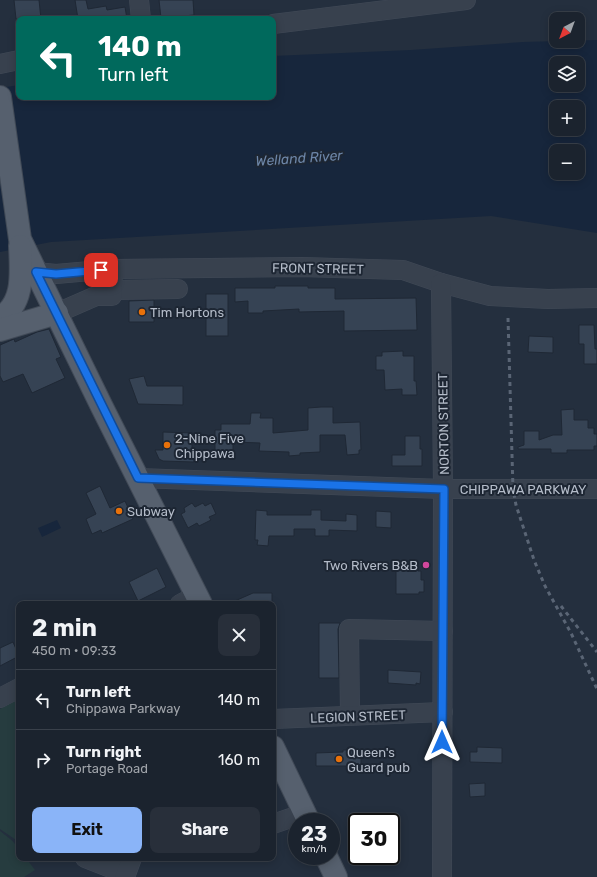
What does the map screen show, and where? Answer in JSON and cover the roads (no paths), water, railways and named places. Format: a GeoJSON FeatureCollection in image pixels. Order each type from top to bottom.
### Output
{"type":"FeatureCollection","features":[{"type":"Feature","properties":{"kind":"main road"},"geometry":{"type":"LineString","coordinates":[[0,97],[20,239],[29,273],[57,313],[138,478],[193,601]]}},
{"type":"Feature","properties":{"kind":"main road"},"geometry":{"type":"LineString","coordinates":[[0,318],[13,307],[29,273]]}},
{"type":"Feature","properties":{"kind":"main road"},"geometry":{"type":"LineString","coordinates":[[0,330],[57,313]]}},
{"type":"Feature","properties":{"kind":"main road"},"geometry":{"type":"LineString","coordinates":[[276,753],[305,813]]}},
{"type":"Feature","properties":{"kind":"main road"},"geometry":{"type":"LineString","coordinates":[[330,865],[336,877]]}},
{"type":"Feature","properties":{"kind":"street"},"geometry":{"type":"LineString","coordinates":[[139,0],[141,16]]}},
{"type":"Feature","properties":{"kind":"street"},"geometry":{"type":"LineString","coordinates":[[276,24],[462,0]]}},
{"type":"Feature","properties":{"kind":"street"},"geometry":{"type":"LineString","coordinates":[[0,64],[16,61]]}},
{"type":"Feature","properties":{"kind":"street","name":"FRONT STREET"},"geometry":{"type":"LineString","coordinates":[[29,273],[56,274],[113,269],[135,263],[403,270],[441,283],[490,296],[548,299],[597,298]]}},
{"type":"Feature","properties":{"kind":"street"},"geometry":{"type":"LineString","coordinates":[[57,313],[96,296],[112,296],[113,269]]}},
{"type":"Feature","properties":{"kind":"street","name":"NORTON STREET"},"geometry":{"type":"LineString","coordinates":[[441,283],[444,489],[442,877]]}},
{"type":"Feature","properties":{"kind":"street"},"geometry":{"type":"LineString","coordinates":[[112,290],[178,289]]}},
{"type":"Feature","properties":{"kind":"street","name":"CHIPPAWA PARKWAY"},"geometry":{"type":"LineString","coordinates":[[138,478],[444,489],[597,489]]}},
{"type":"Feature","properties":{"kind":"street"},"geometry":{"type":"LineString","coordinates":[[350,716],[349,628],[443,631]]}},
{"type":"Feature","properties":{"kind":"street"},"geometry":{"type":"LineString","coordinates":[[0,698],[16,690]]}},
{"type":"Feature","properties":{"kind":"street","name":"LEGION STREET"},"geometry":{"type":"LineString","coordinates":[[276,719],[443,712]]}},
{"type":"Feature","properties":{"kind":"street"},"geometry":{"type":"LineString","coordinates":[[276,823],[288,821]]}},
{"type":"Feature","properties":{"kind":"street"},"geometry":{"type":"LineString","coordinates":[[96,861],[128,870]]}},
{"type":"Feature","properties":{"kind":"water","name":"Welland River"},"geometry":{"type":"Polygon","coordinates":[[[585,40],[597,40],[597,233],[491,216],[51,242],[0,252],[0,88],[16,85],[16,100],[276,100],[276,56],[411,50],[549,41],[549,48],[585,48],[585,40]]]}},
{"type":"Feature","properties":{"kind":"water"},"geometry":{"type":"Polygon","coordinates":[[[57,520],[61,528],[42,537],[38,528],[57,520]]]}},
{"type":"Feature","properties":{"kind":"railway"},"geometry":{"type":"LineString","coordinates":[[508,318],[513,489],[516,505],[534,560],[545,586],[571,633],[597,689]]}},
{"type":"Feature","properties":{"kind":"railway"},"geometry":{"type":"LineString","coordinates":[[561,606],[597,652]]}},
{"type":"Feature","properties":{"kind":"place","name":"Tim Hortons"},"geometry":{"type":"Point","coordinates":[142,312]}},
{"type":"Feature","properties":{"kind":"place","name":"2-Nine Five Chippawa"},"geometry":{"type":"Point","coordinates":[167,445]}},
{"type":"Feature","properties":{"kind":"place","name":"Subway"},"geometry":{"type":"Point","coordinates":[119,511]}},
{"type":"Feature","properties":{"kind":"place","name":"Two Rivers B&B"},"geometry":{"type":"Point","coordinates":[426,565]}},
{"type":"Feature","properties":{"kind":"place","name":"Queen's Guard pub"},"geometry":{"type":"Point","coordinates":[339,759]}}]}
